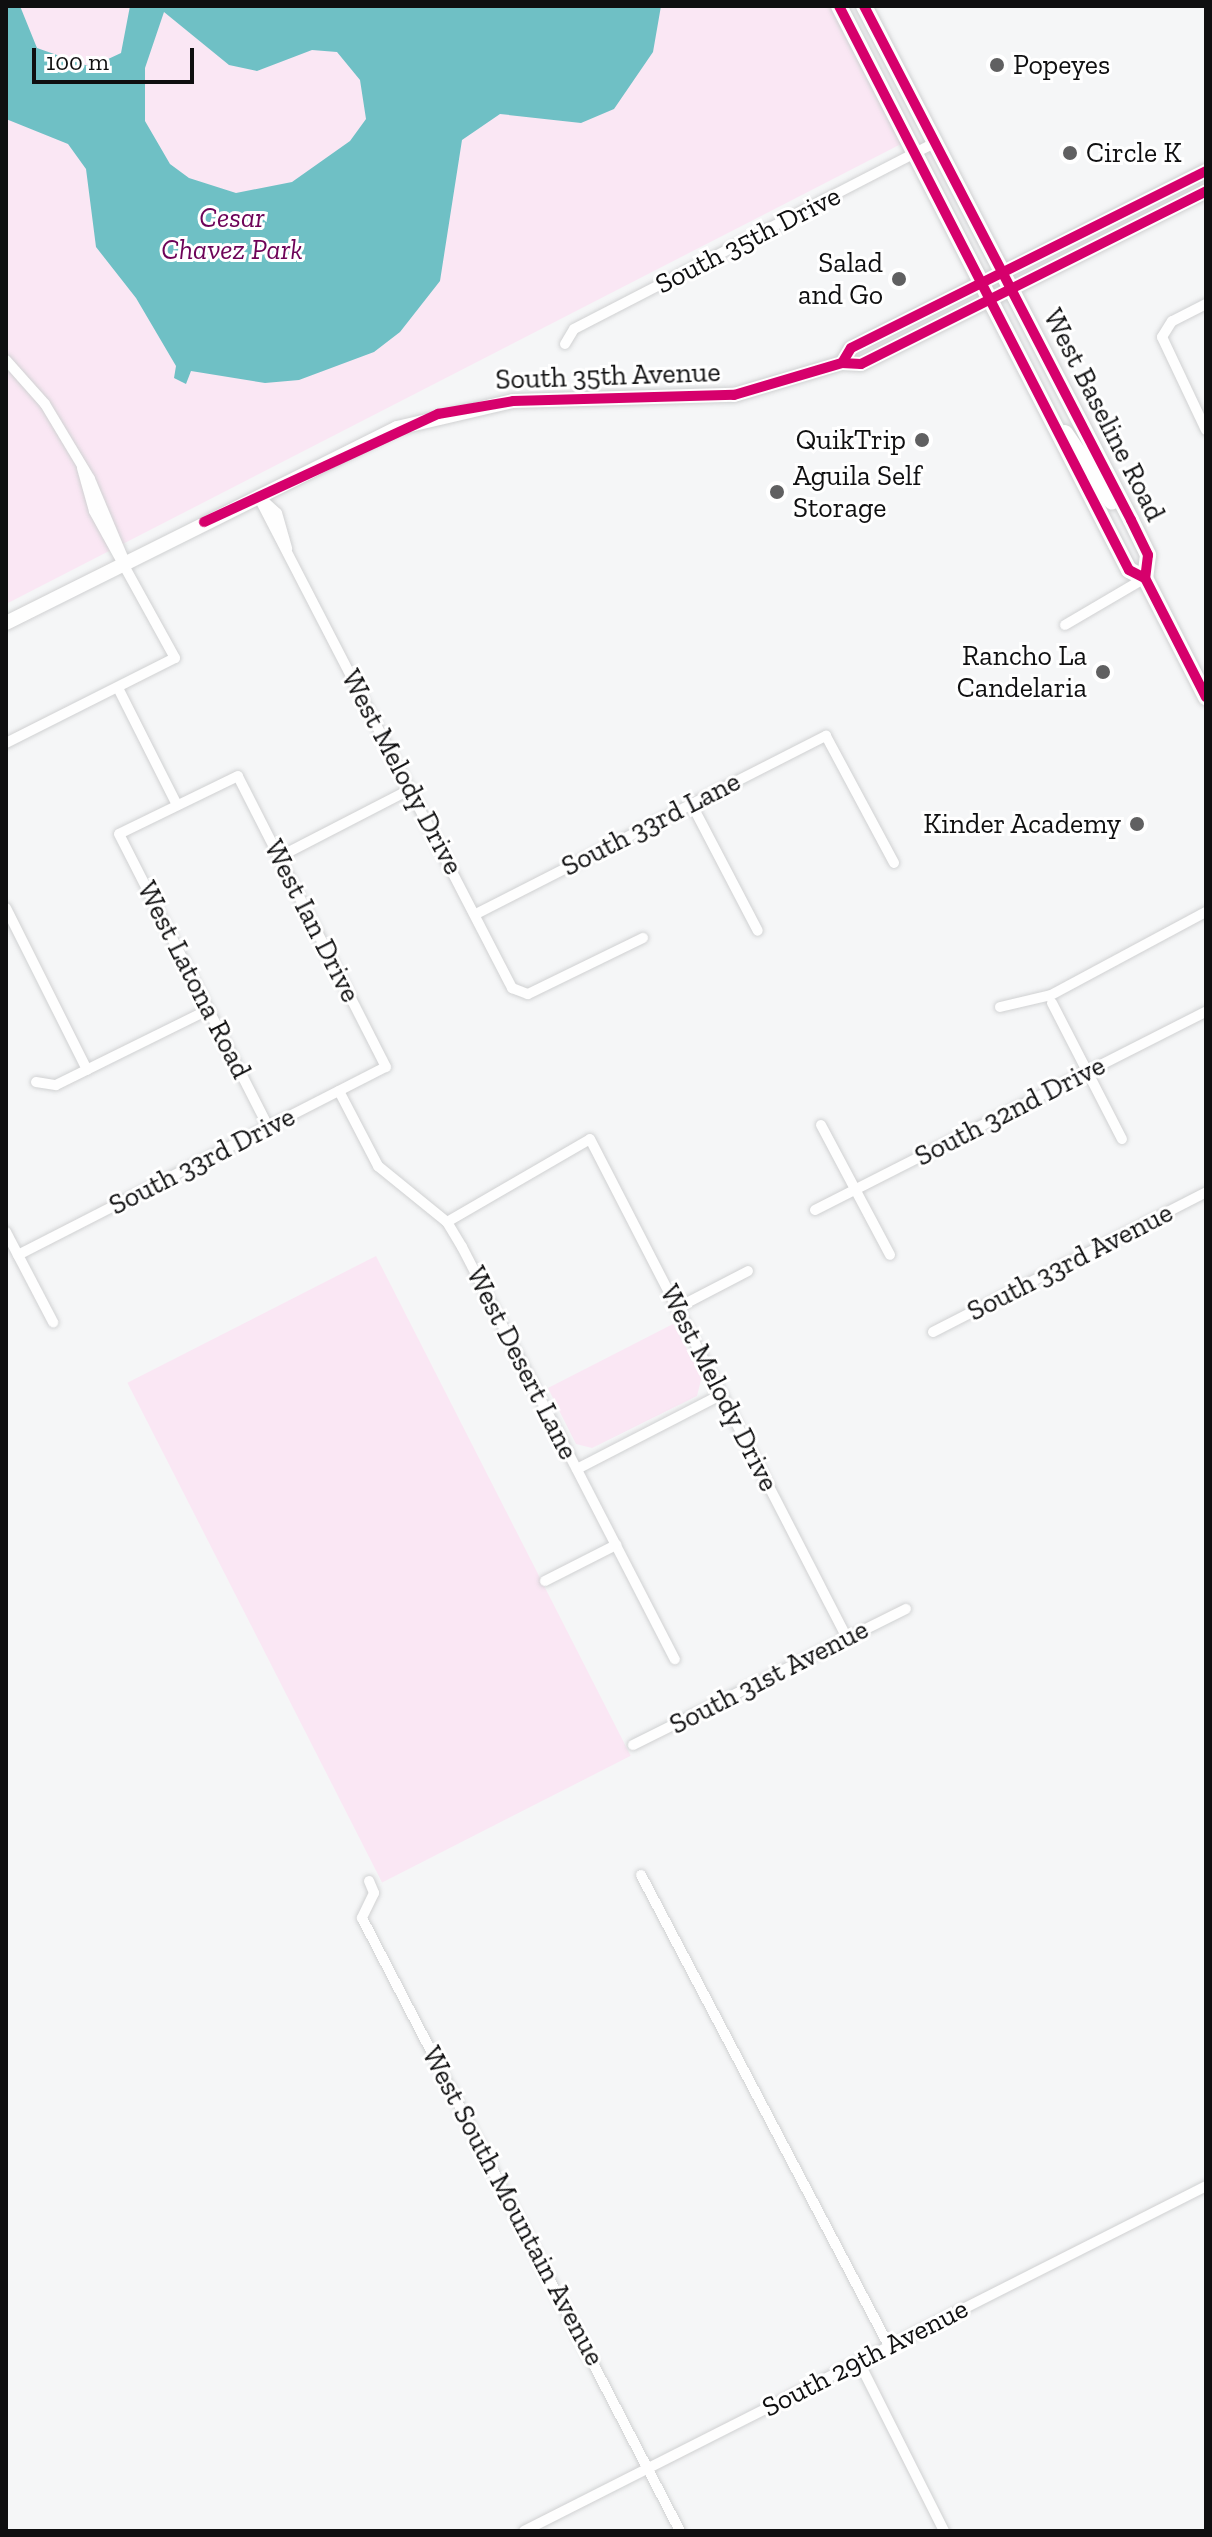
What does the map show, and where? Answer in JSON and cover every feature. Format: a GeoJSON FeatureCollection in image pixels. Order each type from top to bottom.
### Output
{"type":"FeatureCollection","features":[{"type":"Feature","properties":{"kind":"main road","name":"West Baseline Road"},"geometry":{"type":"LineString","coordinates":[[839,6],[1129,570],[1145,578]]}},
{"type":"Feature","properties":{"kind":"main road"},"geometry":{"type":"LineString","coordinates":[[848,22],[866,9],[937,142]]}},
{"type":"Feature","properties":{"kind":"main road","name":"West Baseline Road"},"geometry":{"type":"LineString","coordinates":[[937,142],[1148,555],[1145,578],[1206,697]]}},
{"type":"Feature","properties":{"kind":"main road","name":"South 35th Avenue"},"geometry":{"type":"LineString","coordinates":[[842,363],[851,348],[1206,171]]}},
{"type":"Feature","properties":{"kind":"main road","name":"South 35th Avenue"},"geometry":{"type":"LineString","coordinates":[[6,623],[258,496],[438,414],[513,401],[734,395],[842,363],[861,364],[1206,191]]}},
{"type":"Feature","properties":{"kind":"main road"},"geometry":{"type":"LineString","coordinates":[[1058,432],[1071,436],[1109,499],[1131,520]]}},
{"type":"Feature","properties":{"kind":"street","name":"South 35th Drive"},"geometry":{"type":"LineString","coordinates":[[565,344],[574,329],[937,142]]}},
{"type":"Feature","properties":{"kind":"street"},"geometry":{"type":"LineString","coordinates":[[1206,304],[1172,321],[1162,337],[1206,430]]}},
{"type":"Feature","properties":{"kind":"street"},"geometry":{"type":"LineString","coordinates":[[6,360],[45,404],[82,468],[94,511],[175,658],[6,743]]}},
{"type":"Feature","properties":{"kind":"street","name":"West Melody Drive"},"geometry":{"type":"LineString","coordinates":[[258,496],[277,513],[287,551],[518,993],[643,938]]}},
{"type":"Feature","properties":{"kind":"street"},"geometry":{"type":"LineString","coordinates":[[1065,625],[1145,578]]}},
{"type":"Feature","properties":{"kind":"street"},"geometry":{"type":"LineString","coordinates":[[118,688],[177,805]]}},
{"type":"Feature","properties":{"kind":"street","name":"South 33rd Lane"},"geometry":{"type":"LineString","coordinates":[[476,914],[826,736],[894,863]]}},
{"type":"Feature","properties":{"kind":"street","name":"West Ian Drive"},"geometry":{"type":"LineString","coordinates":[[177,805],[238,776],[386,1067]]}},
{"type":"Feature","properties":{"kind":"street"},"geometry":{"type":"LineString","coordinates":[[279,857],[411,789]]}},
{"type":"Feature","properties":{"kind":"street"},"geometry":{"type":"LineString","coordinates":[[691,803],[758,931]]}},
{"type":"Feature","properties":{"kind":"street","name":"West Latona Road"},"geometry":{"type":"LineString","coordinates":[[177,805],[119,834],[268,1127]]}},
{"type":"Feature","properties":{"kind":"street"},"geometry":{"type":"LineString","coordinates":[[6,908],[10,924],[87,1070]]}},
{"type":"Feature","properties":{"kind":"street"},"geometry":{"type":"LineString","coordinates":[[1000,1007],[1051,995],[1206,912]]}},
{"type":"Feature","properties":{"kind":"street"},"geometry":{"type":"LineString","coordinates":[[1052,1003],[1122,1139]]}},
{"type":"Feature","properties":{"kind":"street"},"geometry":{"type":"LineString","coordinates":[[36,1082],[56,1085],[208,1010]]}},
{"type":"Feature","properties":{"kind":"street","name":"South 32nd Drive"},"geometry":{"type":"LineString","coordinates":[[815,1210],[1206,1012]]}},
{"type":"Feature","properties":{"kind":"street","name":"South 33rd Drive"},"geometry":{"type":"LineString","coordinates":[[18,1255],[386,1067]]}},
{"type":"Feature","properties":{"kind":"street","name":"West Desert Lane"},"geometry":{"type":"LineString","coordinates":[[339,1091],[378,1166],[447,1222],[675,1659]]}},
{"type":"Feature","properties":{"kind":"street"},"geometry":{"type":"LineString","coordinates":[[821,1125],[890,1255]]}},
{"type":"Feature","properties":{"kind":"street","name":"West Melody Drive"},"geometry":{"type":"LineString","coordinates":[[447,1222],[590,1139],[847,1638]]}},
{"type":"Feature","properties":{"kind":"street","name":"South 33rd Avenue"},"geometry":{"type":"LineString","coordinates":[[933,1332],[1206,1192]]}},
{"type":"Feature","properties":{"kind":"street"},"geometry":{"type":"LineString","coordinates":[[6,1232],[53,1322]]}},
{"type":"Feature","properties":{"kind":"street"},"geometry":{"type":"LineString","coordinates":[[677,1308],[748,1271]]}},
{"type":"Feature","properties":{"kind":"street"},"geometry":{"type":"LineString","coordinates":[[577,1469],[722,1394]]}},
{"type":"Feature","properties":{"kind":"street"},"geometry":{"type":"LineString","coordinates":[[545,1581],[616,1545]]}},
{"type":"Feature","properties":{"kind":"street","name":"South 31st Avenue"},"geometry":{"type":"LineString","coordinates":[[633,1745],[906,1609]]}},
{"type":"Feature","properties":{"kind":"street"},"geometry":{"type":"LineString","coordinates":[[641,1875],[889,2346]]}},
{"type":"Feature","properties":{"kind":"street","name":"West South Mountain Avenue"},"geometry":{"type":"LineString","coordinates":[[369,1881],[374,1893],[362,1918],[650,2467],[680,2531]]}},
{"type":"Feature","properties":{"kind":"street","name":"South 29th Avenue"},"geometry":{"type":"LineString","coordinates":[[524,2531],[1206,2186]]}},
{"type":"Feature","properties":{"kind":"street"},"geometry":{"type":"LineString","coordinates":[[859,2362],[944,2531]]}},
{"type":"Feature","properties":{"kind":"green space","name":"Cesar Chavez Park"},"geometry":{"type":"Polygon","coordinates":[[[6,6],[830,6],[901,144],[6,604],[6,6]]]}},
{"type":"Feature","properties":{"kind":"green space"},"geometry":{"type":"Polygon","coordinates":[[[376,1256],[631,1756],[382,1883],[127,1383],[376,1256]]]}},
{"type":"Feature","properties":{"kind":"green space"},"geometry":{"type":"Polygon","coordinates":[[[673,1324],[702,1376],[697,1396],[592,1448],[576,1444],[548,1388],[673,1324]]]}},
{"type":"Feature","properties":{"kind":"water"},"geometry":{"type":"Polygon","coordinates":[[[6,6],[20,6],[37,48],[91,67],[121,53],[130,6],[661,6],[653,52],[614,109],[581,123],[500,114],[462,140],[440,281],[400,332],[374,352],[299,380],[265,383],[191,371],[186,384],[174,378],[176,366],[136,298],[96,247],[86,169],[68,144],[6,119],[6,6]],[[164,12],[145,68],[145,121],[170,164],[189,178],[236,193],[292,182],[350,141],[366,119],[360,80],[337,52],[312,50],[257,71],[229,65],[164,12]]]}},
{"type":"Feature","properties":{"kind":"cycle path"},"geometry":{"type":"LineString","coordinates":[[839,6],[1129,570],[1145,578]]}},
{"type":"Feature","properties":{"kind":"cycle path"},"geometry":{"type":"LineString","coordinates":[[864,6],[1131,520],[1148,555],[1145,578],[1206,697]]}},
{"type":"Feature","properties":{"kind":"cycle path"},"geometry":{"type":"LineString","coordinates":[[842,363],[851,348],[1206,171]]}},
{"type":"Feature","properties":{"kind":"cycle path"},"geometry":{"type":"LineString","coordinates":[[204,522],[438,414],[513,401],[734,395],[842,363],[861,364],[1206,191]]}},
{"type":"Feature","properties":{"kind":"place","name":"Popeyes"},"geometry":{"type":"Point","coordinates":[997,65]}},
{"type":"Feature","properties":{"kind":"place","name":"Circle K"},"geometry":{"type":"Point","coordinates":[1070,153]}},
{"type":"Feature","properties":{"kind":"place","name":"Salad and Go"},"geometry":{"type":"Point","coordinates":[899,279]}},
{"type":"Feature","properties":{"kind":"place","name":"QuikTrip"},"geometry":{"type":"Point","coordinates":[922,440]}},
{"type":"Feature","properties":{"kind":"place","name":"Aguila Self Storage"},"geometry":{"type":"Point","coordinates":[777,492]}},
{"type":"Feature","properties":{"kind":"place","name":"Rancho La Candelaria"},"geometry":{"type":"Point","coordinates":[1103,672]}},
{"type":"Feature","properties":{"kind":"place","name":"Kinder Academy"},"geometry":{"type":"Point","coordinates":[1137,824]}}]}
